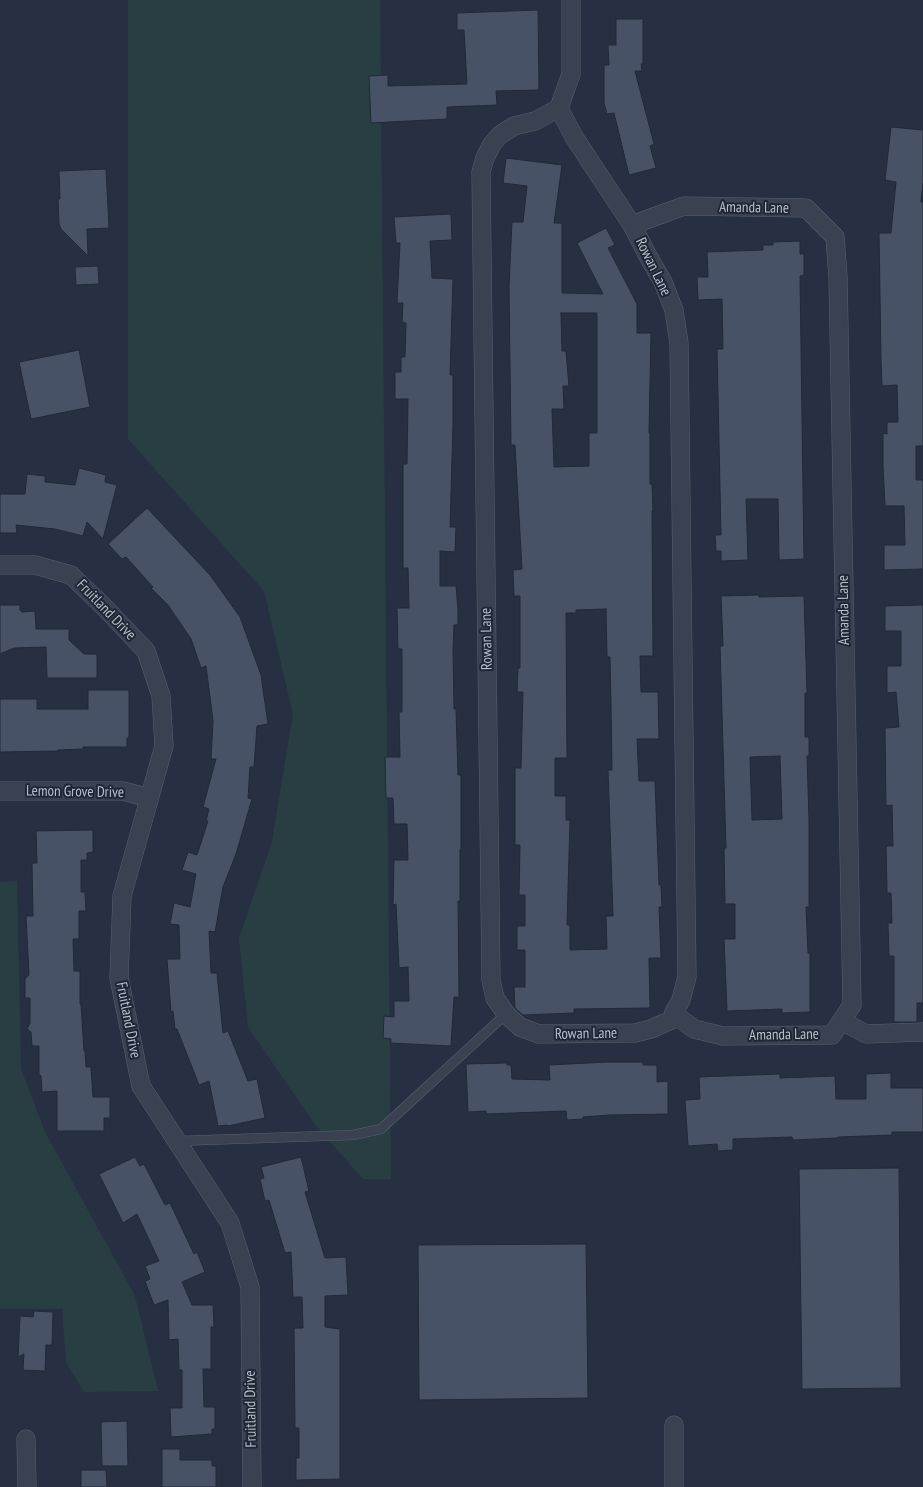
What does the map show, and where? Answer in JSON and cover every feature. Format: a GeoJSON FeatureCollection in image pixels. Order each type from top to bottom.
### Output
{"type":"FeatureCollection","features":[{"type":"Feature","properties":{"kind":"street"},"geometry":{"type":"LineString","coordinates":[[559,108],[571,74],[571,0]]}},
{"type":"Feature","properties":{"kind":"street","name":"Rowan Lane"},"geometry":{"type":"LineString","coordinates":[[559,108],[574,137],[632,225],[663,282],[674,310],[679,343],[687,978],[681,1000],[674,1012],[678,1017],[651,1030],[635,1034],[550,1035],[539,1034],[520,1027],[506,1014],[495,998],[491,980],[481,172],[492,144],[500,135],[514,126],[535,121],[559,108]]}},
{"type":"Feature","properties":{"kind":"street","name":"Amanda Lane"},"geometry":{"type":"LineString","coordinates":[[632,225],[684,206],[806,208],[835,237],[838,286],[852,1005],[832,1035],[723,1036],[694,1029],[678,1017]]}},
{"type":"Feature","properties":{"kind":"street","name":"Fruitland Drive"},"geometry":{"type":"LineString","coordinates":[[0,565],[35,565],[71,575],[146,652],[161,696],[164,746],[122,896],[119,978],[141,1086],[230,1223],[250,1287],[252,1487]]}},
{"type":"Feature","properties":{"kind":"street","name":"Lemon Grove Drive"},"geometry":{"type":"LineString","coordinates":[[0,791],[123,791],[149,798]]}},
{"type":"Feature","properties":{"kind":"street"},"geometry":{"type":"LineString","coordinates":[[842,1021],[866,1034],[923,1032]]}},
{"type":"Feature","properties":{"kind":"street"},"geometry":{"type":"LineString","coordinates":[[674,1425],[674,1487]]}},
{"type":"Feature","properties":{"kind":"street"},"geometry":{"type":"LineString","coordinates":[[26,1439],[27,1487]]}},
{"type":"Feature","properties":{"kind":"lane"},"geometry":{"type":"LineString","coordinates":[[176,1141],[353,1135],[382,1129],[506,1014]]}},
{"type":"Feature","properties":{"kind":"green space"},"geometry":{"type":"Polygon","coordinates":[[[128,0],[380,0],[391,1179],[363,1179],[313,1122],[248,1027],[239,938],[272,842],[293,714],[264,591],[128,439],[128,0]]]}},
{"type":"Feature","properties":{"kind":"green space"},"geometry":{"type":"Polygon","coordinates":[[[17,881],[21,1069],[45,1132],[135,1296],[158,1391],[84,1392],[66,1362],[62,1309],[0,1309],[0,882],[17,881]]]}},
{"type":"Feature","properties":{"kind":"building"},"geometry":{"type":"Polygon","coordinates":[[[538,10],[539,90],[496,91],[497,105],[447,107],[447,119],[371,123],[369,76],[388,75],[388,86],[467,84],[464,30],[457,30],[457,13],[538,10]]]}},
{"type":"Feature","properties":{"kind":"building"},"geometry":{"type":"Polygon","coordinates":[[[616,19],[643,19],[642,71],[635,71],[654,144],[650,146],[656,168],[629,175],[614,113],[607,114],[604,103],[604,65],[609,65],[608,45],[616,45],[616,19]]]}},
{"type":"Feature","properties":{"kind":"building"},"geometry":{"type":"Polygon","coordinates":[[[891,127],[923,130],[921,202],[923,202],[923,446],[916,446],[916,480],[923,480],[923,569],[884,570],[884,545],[905,545],[904,506],[885,506],[883,466],[883,433],[887,434],[887,422],[898,422],[897,385],[882,386],[881,360],[879,233],[891,233],[896,182],[885,180],[891,127]]]}},
{"type":"Feature","properties":{"kind":"building"},"geometry":{"type":"Polygon","coordinates":[[[506,158],[562,165],[554,223],[562,223],[562,293],[603,294],[577,243],[606,228],[615,245],[608,248],[637,304],[637,333],[651,333],[649,433],[650,484],[652,484],[653,511],[653,656],[640,656],[641,692],[658,692],[659,739],[637,739],[639,781],[655,781],[659,885],[661,885],[662,907],[659,907],[661,958],[649,958],[650,1008],[574,1009],[574,1013],[523,1015],[515,1008],[514,987],[525,987],[525,950],[517,950],[517,926],[525,926],[525,895],[519,895],[520,845],[515,845],[515,768],[521,768],[523,692],[517,692],[518,668],[520,668],[520,596],[514,596],[513,570],[522,569],[515,445],[511,445],[509,286],[512,222],[523,222],[527,186],[503,183],[506,158]],[[561,313],[562,351],[566,351],[569,386],[563,386],[564,409],[552,409],[554,467],[589,466],[589,433],[597,433],[597,313],[561,313]],[[606,609],[576,610],[576,613],[566,613],[567,758],[555,758],[555,796],[566,796],[566,820],[570,820],[567,925],[570,925],[570,950],[607,949],[606,916],[613,916],[608,770],[612,770],[610,657],[607,657],[606,609]]]}},
{"type":"Feature","properties":{"kind":"building"},"geometry":{"type":"Polygon","coordinates":[[[106,169],[109,228],[87,229],[88,256],[61,229],[59,224],[59,171],[106,169]]]}},
{"type":"Feature","properties":{"kind":"building"},"geometry":{"type":"Polygon","coordinates":[[[451,214],[452,240],[430,241],[432,278],[453,279],[450,375],[453,375],[453,425],[450,527],[456,527],[455,552],[440,551],[440,586],[456,586],[458,610],[458,625],[454,625],[453,649],[458,775],[461,775],[460,901],[458,901],[459,997],[454,997],[451,1046],[391,1043],[391,1039],[383,1038],[384,1016],[394,1017],[394,1001],[409,1001],[408,967],[399,968],[396,904],[393,905],[394,860],[408,860],[407,824],[394,824],[393,798],[386,798],[385,757],[400,757],[399,712],[402,712],[402,649],[398,649],[397,608],[409,608],[408,568],[403,568],[403,464],[407,464],[408,399],[395,399],[395,372],[401,372],[401,357],[405,357],[406,323],[402,322],[403,303],[397,303],[400,243],[396,243],[394,217],[451,214]]]}},
{"type":"Feature","properties":{"kind":"building"},"geometry":{"type":"Polygon","coordinates":[[[800,241],[800,254],[804,254],[804,275],[800,276],[804,559],[779,560],[778,499],[746,499],[748,560],[721,561],[721,551],[716,551],[715,535],[721,535],[717,349],[723,349],[722,299],[698,300],[697,277],[708,277],[707,252],[763,250],[763,245],[773,245],[773,242],[800,241]]]}},
{"type":"Feature","properties":{"kind":"building"},"geometry":{"type":"Polygon","coordinates":[[[98,266],[99,284],[76,285],[75,267],[98,266]]]}},
{"type":"Feature","properties":{"kind":"building"},"geometry":{"type":"Polygon","coordinates":[[[79,350],[90,407],[31,419],[19,362],[79,350]]]}},
{"type":"Feature","properties":{"kind":"building"},"geometry":{"type":"Polygon","coordinates":[[[79,468],[106,475],[105,482],[117,485],[103,539],[87,522],[83,536],[55,529],[16,525],[17,533],[0,533],[0,494],[25,494],[27,474],[45,476],[45,482],[75,485],[79,468]]]}},
{"type":"Feature","properties":{"kind":"building"},"geometry":{"type":"Polygon","coordinates":[[[147,508],[210,575],[240,617],[261,675],[268,724],[257,726],[254,767],[250,767],[248,798],[252,799],[236,854],[223,887],[215,932],[209,931],[211,973],[217,973],[223,1033],[228,1031],[248,1081],[257,1079],[265,1118],[228,1126],[218,1126],[209,1081],[199,1085],[177,1029],[175,1029],[173,1011],[171,1012],[167,959],[180,959],[179,925],[170,924],[174,903],[190,907],[196,874],[182,870],[188,852],[197,855],[208,821],[206,821],[209,809],[203,807],[216,759],[211,759],[213,721],[206,666],[201,668],[191,639],[168,605],[151,588],[153,587],[126,557],[122,559],[108,544],[147,508]]]}},
{"type":"Feature","properties":{"kind":"building"},"geometry":{"type":"Polygon","coordinates":[[[721,596],[804,596],[807,693],[805,693],[805,737],[809,737],[809,756],[807,756],[809,907],[806,907],[808,953],[810,953],[810,1012],[782,1013],[782,1009],[727,1011],[724,939],[735,939],[735,904],[725,904],[724,848],[726,848],[720,646],[723,646],[721,596]],[[780,756],[750,757],[752,820],[782,819],[780,756]]]}},
{"type":"Feature","properties":{"kind":"building"},"geometry":{"type":"Polygon","coordinates":[[[0,605],[20,605],[22,612],[35,611],[36,629],[69,629],[69,640],[84,654],[97,654],[97,678],[47,678],[46,647],[14,648],[0,654],[0,605]]]}},
{"type":"Feature","properties":{"kind":"building"},"geometry":{"type":"Polygon","coordinates":[[[923,605],[923,1003],[917,1003],[917,1022],[894,1022],[894,956],[889,956],[888,923],[892,923],[891,893],[887,893],[886,846],[893,846],[892,805],[886,806],[885,728],[899,727],[896,692],[887,693],[887,666],[901,666],[901,631],[885,631],[885,606],[923,605]]]}},
{"type":"Feature","properties":{"kind":"building"},"geometry":{"type":"Polygon","coordinates":[[[88,690],[129,690],[129,738],[127,738],[127,747],[83,747],[83,749],[58,751],[0,752],[0,699],[37,699],[37,709],[88,709],[88,690]]]}},
{"type":"Feature","properties":{"kind":"building"},"geometry":{"type":"Polygon","coordinates":[[[93,830],[93,852],[87,853],[87,860],[81,860],[81,892],[85,892],[86,911],[79,911],[79,939],[73,939],[74,971],[80,971],[80,1004],[84,1051],[86,1067],[91,1067],[93,1097],[110,1097],[110,1118],[104,1118],[104,1131],[57,1131],[57,1091],[42,1092],[41,1076],[39,1074],[39,1046],[32,1046],[31,1032],[27,1029],[30,1023],[30,998],[25,998],[25,979],[29,975],[26,916],[33,916],[32,863],[37,863],[36,831],[93,830]]]}},
{"type":"Feature","properties":{"kind":"building"},"geometry":{"type":"Polygon","coordinates":[[[643,1062],[643,1065],[657,1065],[657,1082],[668,1081],[668,1114],[609,1115],[567,1120],[566,1111],[486,1114],[486,1111],[468,1112],[466,1064],[507,1063],[507,1065],[511,1065],[512,1079],[550,1080],[549,1065],[643,1062]]]}},
{"type":"Feature","properties":{"kind":"building"},"geometry":{"type":"Polygon","coordinates":[[[891,1073],[891,1088],[923,1088],[923,1132],[892,1132],[892,1135],[793,1140],[792,1137],[733,1139],[733,1150],[718,1151],[717,1144],[688,1146],[685,1100],[700,1099],[699,1077],[780,1074],[780,1078],[835,1076],[836,1099],[866,1099],[866,1074],[891,1073]]]}},
{"type":"Feature","properties":{"kind":"building"},"geometry":{"type":"Polygon","coordinates":[[[135,1157],[140,1166],[144,1164],[165,1205],[170,1203],[194,1254],[197,1252],[205,1272],[182,1282],[192,1305],[213,1305],[214,1327],[211,1327],[211,1369],[203,1369],[204,1407],[215,1407],[215,1429],[212,1429],[212,1434],[171,1437],[170,1408],[182,1408],[182,1370],[179,1370],[178,1339],[169,1340],[168,1300],[154,1305],[145,1281],[150,1279],[145,1266],[159,1261],[137,1214],[123,1223],[99,1174],[135,1157]]]}},
{"type":"Feature","properties":{"kind":"building"},"geometry":{"type":"Polygon","coordinates":[[[301,1157],[309,1191],[305,1192],[325,1258],[346,1257],[348,1295],[325,1296],[325,1327],[340,1329],[340,1479],[296,1480],[296,1458],[299,1458],[299,1428],[295,1428],[294,1328],[303,1328],[302,1297],[293,1297],[291,1252],[285,1253],[269,1200],[265,1201],[260,1179],[264,1178],[261,1167],[301,1157]]]}},
{"type":"Feature","properties":{"kind":"building"},"geometry":{"type":"Polygon","coordinates":[[[899,1168],[901,1388],[802,1389],[799,1169],[899,1168]]]}},
{"type":"Feature","properties":{"kind":"building"},"geometry":{"type":"Polygon","coordinates":[[[586,1244],[588,1398],[419,1400],[418,1245],[586,1244]]]}},
{"type":"Feature","properties":{"kind":"building"},"geometry":{"type":"Polygon","coordinates":[[[34,1311],[53,1312],[52,1345],[46,1345],[45,1371],[23,1370],[24,1354],[18,1357],[20,1316],[33,1317],[34,1311]]]}},
{"type":"Feature","properties":{"kind":"building"},"geometry":{"type":"Polygon","coordinates":[[[127,1421],[128,1466],[102,1466],[101,1422],[127,1421]]]}},
{"type":"Feature","properties":{"kind":"building"},"geometry":{"type":"Polygon","coordinates":[[[162,1449],[180,1449],[180,1460],[212,1460],[212,1466],[216,1466],[216,1487],[162,1487],[162,1449]]]}},
{"type":"Feature","properties":{"kind":"building"},"geometry":{"type":"Polygon","coordinates":[[[81,1470],[106,1470],[107,1487],[81,1487],[81,1470]]]}}]}
